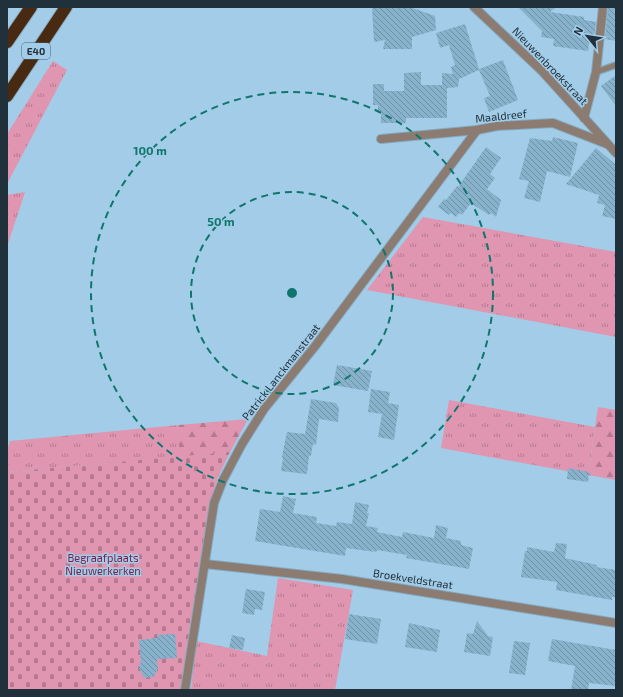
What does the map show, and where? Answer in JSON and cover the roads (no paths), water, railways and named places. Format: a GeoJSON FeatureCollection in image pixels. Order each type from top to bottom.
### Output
{"type":"FeatureCollection","features":[{"type":"Feature","properties":{"kind":"highway","name":"E40"},"geometry":{"type":"LineString","coordinates":[[7,42],[31,7]]}},
{"type":"Feature","properties":{"kind":"highway","name":"E40"},"geometry":{"type":"LineString","coordinates":[[7,96],[66,7]]}},
{"type":"Feature","properties":{"kind":"street","name":"Nieuwenbroekstraat"},"geometry":{"type":"LineString","coordinates":[[474,7],[541,70],[607,144]]}},
{"type":"Feature","properties":{"kind":"street"},"geometry":{"type":"LineString","coordinates":[[584,118],[596,72],[603,7]]}},
{"type":"Feature","properties":{"kind":"street","name":"Maaldreef"},"geometry":{"type":"LineString","coordinates":[[381,139],[477,130],[497,126],[553,123],[607,144],[616,153]]}},
{"type":"Feature","properties":{"kind":"street","name":"Patrick Lanckmanstraat"},"geometry":{"type":"LineString","coordinates":[[185,690],[214,503],[222,480],[264,409],[316,345],[477,130]]}},
{"type":"Feature","properties":{"kind":"street","name":"Broekveldstraat"},"geometry":{"type":"LineString","coordinates":[[205,564],[342,579],[616,623]]}},
{"type":"Feature","properties":{"kind":"lane"},"geometry":{"type":"LineString","coordinates":[[596,72],[616,65]]}},
{"type":"Feature","properties":{"kind":"park label","name":"Begraafplaats Nieuwerkerken"},"geometry":{"type":"Point","coordinates":[103,564]}}]}
